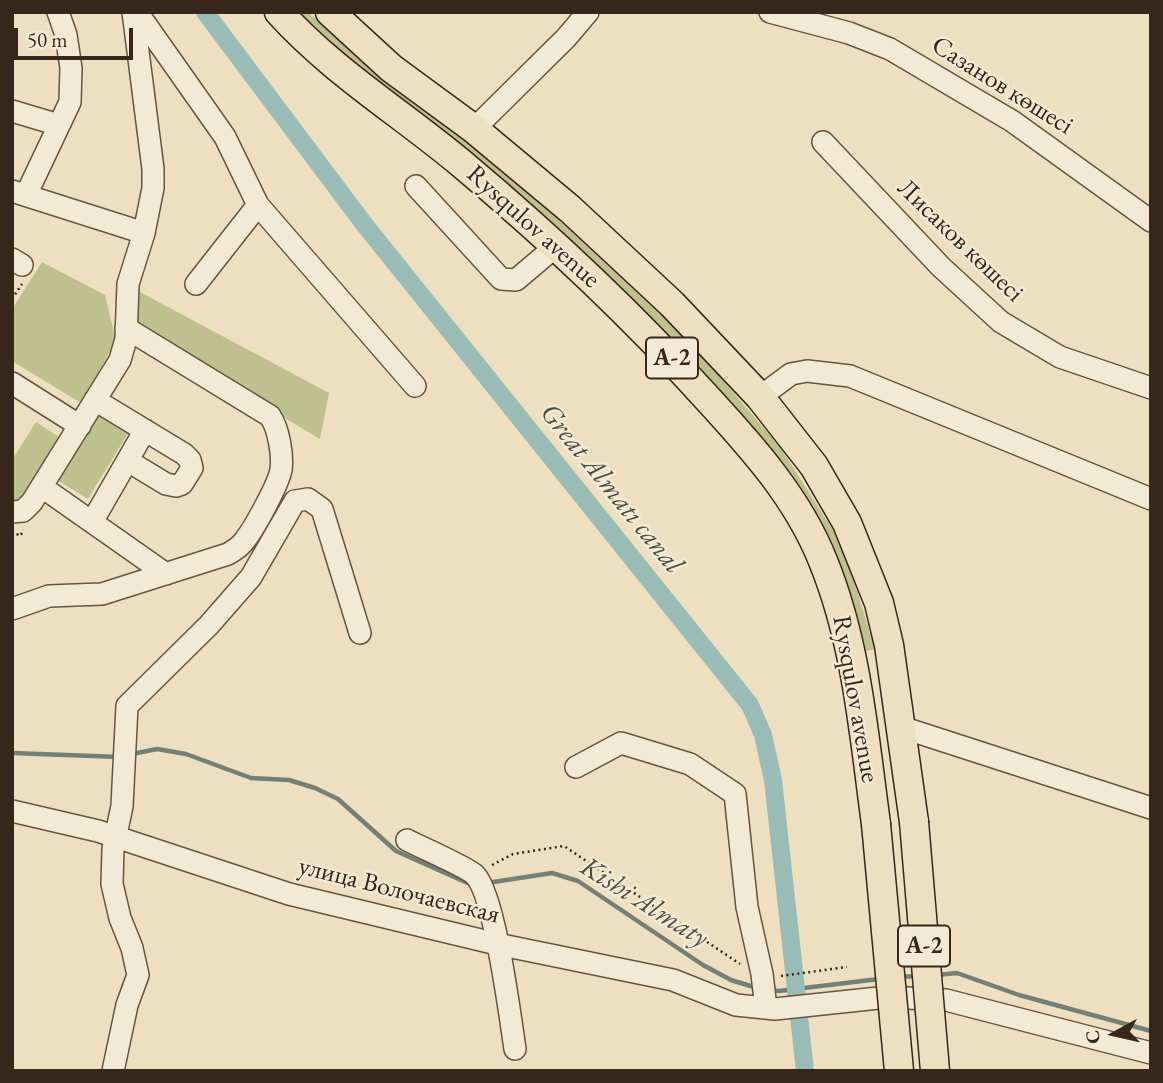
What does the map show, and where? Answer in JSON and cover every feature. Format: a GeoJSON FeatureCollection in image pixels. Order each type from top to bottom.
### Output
{"type":"FeatureCollection","features":[{"type":"Feature","properties":{"kind":"main road","name":"Rysqulov avenue"},"geometry":{"type":"LineString","coordinates":[[279,12],[372,96],[461,163],[648,334],[752,447],[806,524],[838,600],[850,646],[876,824],[899,1071]]}},
{"type":"Feature","properties":{"kind":"main road","name":"Rysqulov avenue"},"geometry":{"type":"LineString","coordinates":[[330,12],[391,68],[474,129],[570,209],[672,304],[760,397],[814,466],[847,523],[879,603],[889,645],[914,822],[935,1071]]}},
{"type":"Feature","properties":{"kind":"main road"},"geometry":{"type":"LineString","coordinates":[[871,783],[877,792],[889,797],[903,793],[909,780]]}},
{"type":"Feature","properties":{"kind":"street"},"geometry":{"type":"LineString","coordinates":[[58,12],[66,35],[71,68],[70,102],[19,193],[144,233]]}},
{"type":"Feature","properties":{"kind":"street"},"geometry":{"type":"LineString","coordinates":[[135,12],[225,137],[258,205],[415,386]]}},
{"type":"Feature","properties":{"kind":"street"},"geometry":{"type":"LineString","coordinates":[[12,512],[28,507],[125,348],[128,284],[144,233],[153,188],[135,12]]}},
{"type":"Feature","properties":{"kind":"street"},"geometry":{"type":"LineString","coordinates":[[474,129],[566,38],[588,12]]}},
{"type":"Feature","properties":{"kind":"street","name":"Сазанов көшесі"},"geometry":{"type":"LineString","coordinates":[[770,12],[849,33],[890,49],[1012,121],[1151,221]]}},
{"type":"Feature","properties":{"kind":"street"},"geometry":{"type":"LineString","coordinates":[[12,111],[59,125]]}},
{"type":"Feature","properties":{"kind":"street","name":"Лисаков көшесі"},"geometry":{"type":"LineString","coordinates":[[823,142],[941,267],[1001,322],[1060,357],[1151,388]]}},
{"type":"Feature","properties":{"kind":"street"},"geometry":{"type":"LineString","coordinates":[[416,186],[501,279],[516,280],[555,247]]}},
{"type":"Feature","properties":{"kind":"street"},"geometry":{"type":"LineString","coordinates":[[196,284],[258,205]]}},
{"type":"Feature","properties":{"kind":"street"},"geometry":{"type":"LineString","coordinates":[[12,609],[49,596],[102,594],[228,554],[245,541],[277,482],[281,470],[276,429],[274,421],[267,413],[126,328]]}},
{"type":"Feature","properties":{"kind":"street"},"geometry":{"type":"LineString","coordinates":[[760,397],[792,374],[807,371],[850,376],[1151,499]]}},
{"type":"Feature","properties":{"kind":"street"},"geometry":{"type":"LineString","coordinates":[[12,383],[79,426]]}},
{"type":"Feature","properties":{"kind":"street"},"geometry":{"type":"LineString","coordinates":[[95,400],[188,457],[192,468],[186,480],[172,486],[128,461]]}},
{"type":"Feature","properties":{"kind":"street"},"geometry":{"type":"LineString","coordinates":[[92,522],[145,430]]}},
{"type":"Feature","properties":{"kind":"street"},"geometry":{"type":"LineString","coordinates":[[42,486],[166,573]]}},
{"type":"Feature","properties":{"kind":"street"},"geometry":{"type":"LineString","coordinates":[[113,1071],[127,1005],[138,975],[112,884],[113,849],[122,806],[127,706],[209,625],[251,578],[295,501],[308,499],[322,509],[360,633]]}},
{"type":"Feature","properties":{"kind":"street"},"geometry":{"type":"LineString","coordinates":[[901,727],[1151,808]]}},
{"type":"Feature","properties":{"kind":"street"},"geometry":{"type":"LineString","coordinates":[[576,767],[621,743],[690,764],[735,794],[747,907],[769,1006]]}},
{"type":"Feature","properties":{"kind":"street","name":"улица Волочаевская"},"geometry":{"type":"LineString","coordinates":[[12,811],[117,837],[289,894],[498,944],[673,980],[736,1005],[769,1006],[888,998],[946,1000],[1151,1053]]}},
{"type":"Feature","properties":{"kind":"street"},"geometry":{"type":"LineString","coordinates":[[407,840],[479,884],[498,944],[516,1049]]}},
{"type":"Feature","properties":{"kind":"path"},"geometry":{"type":"LineString","coordinates":[[479,884],[513,854],[564,846],[762,978],[847,967]]}},
{"type":"Feature","properties":{"kind":"green space"},"geometry":{"type":"Polygon","coordinates":[[[289,12],[307,12],[478,147],[601,251],[702,356],[780,447],[843,546],[875,649],[861,652],[772,460],[289,12]]]}},
{"type":"Feature","properties":{"kind":"green space"},"geometry":{"type":"Polygon","coordinates":[[[42,262],[105,295],[116,341],[81,403],[12,361],[12,309],[42,262]]]}},
{"type":"Feature","properties":{"kind":"green space"},"geometry":{"type":"Polygon","coordinates":[[[138,291],[329,393],[320,439],[131,326],[138,291]]]}},
{"type":"Feature","properties":{"kind":"green space"},"geometry":{"type":"Polygon","coordinates":[[[99,412],[130,430],[88,499],[57,480],[99,412]]]}},
{"type":"Feature","properties":{"kind":"green space"},"geometry":{"type":"Polygon","coordinates":[[[36,422],[59,437],[17,504],[12,501],[12,460],[36,422]]]}},
{"type":"Feature","properties":{"kind":"waterway","name":"Great Almatı canal"},"geometry":{"type":"LineString","coordinates":[[205,12],[364,224],[750,705],[763,735],[773,780],[805,1071]]}},
{"type":"Feature","properties":{"kind":"waterway","name":"Kіshі Almaty"},"geometry":{"type":"LineString","coordinates":[[132,754],[157,749],[186,754],[251,778],[289,780],[315,788],[338,799],[396,851],[472,885]]}},
{"type":"Feature","properties":{"kind":"waterway","name":"Kіshі Almaty"},"geometry":{"type":"LineString","coordinates":[[12,753],[120,757]]}},
{"type":"Feature","properties":{"kind":"waterway","name":"Kіshі Almaty"},"geometry":{"type":"LineString","coordinates":[[487,883],[552,873],[578,881],[703,965],[731,980],[757,988]]}},
{"type":"Feature","properties":{"kind":"waterway","name":"Kіshі Almaty"},"geometry":{"type":"LineString","coordinates":[[937,975],[957,973],[1019,995],[1151,1031]]}},
{"type":"Feature","properties":{"kind":"waterway","name":"Kіshі Almaty"},"geometry":{"type":"LineString","coordinates":[[898,977],[917,976]]}},
{"type":"Feature","properties":{"kind":"waterway","name":"Kіshі Almaty"},"geometry":{"type":"LineString","coordinates":[[770,990],[879,979]]}}]}
